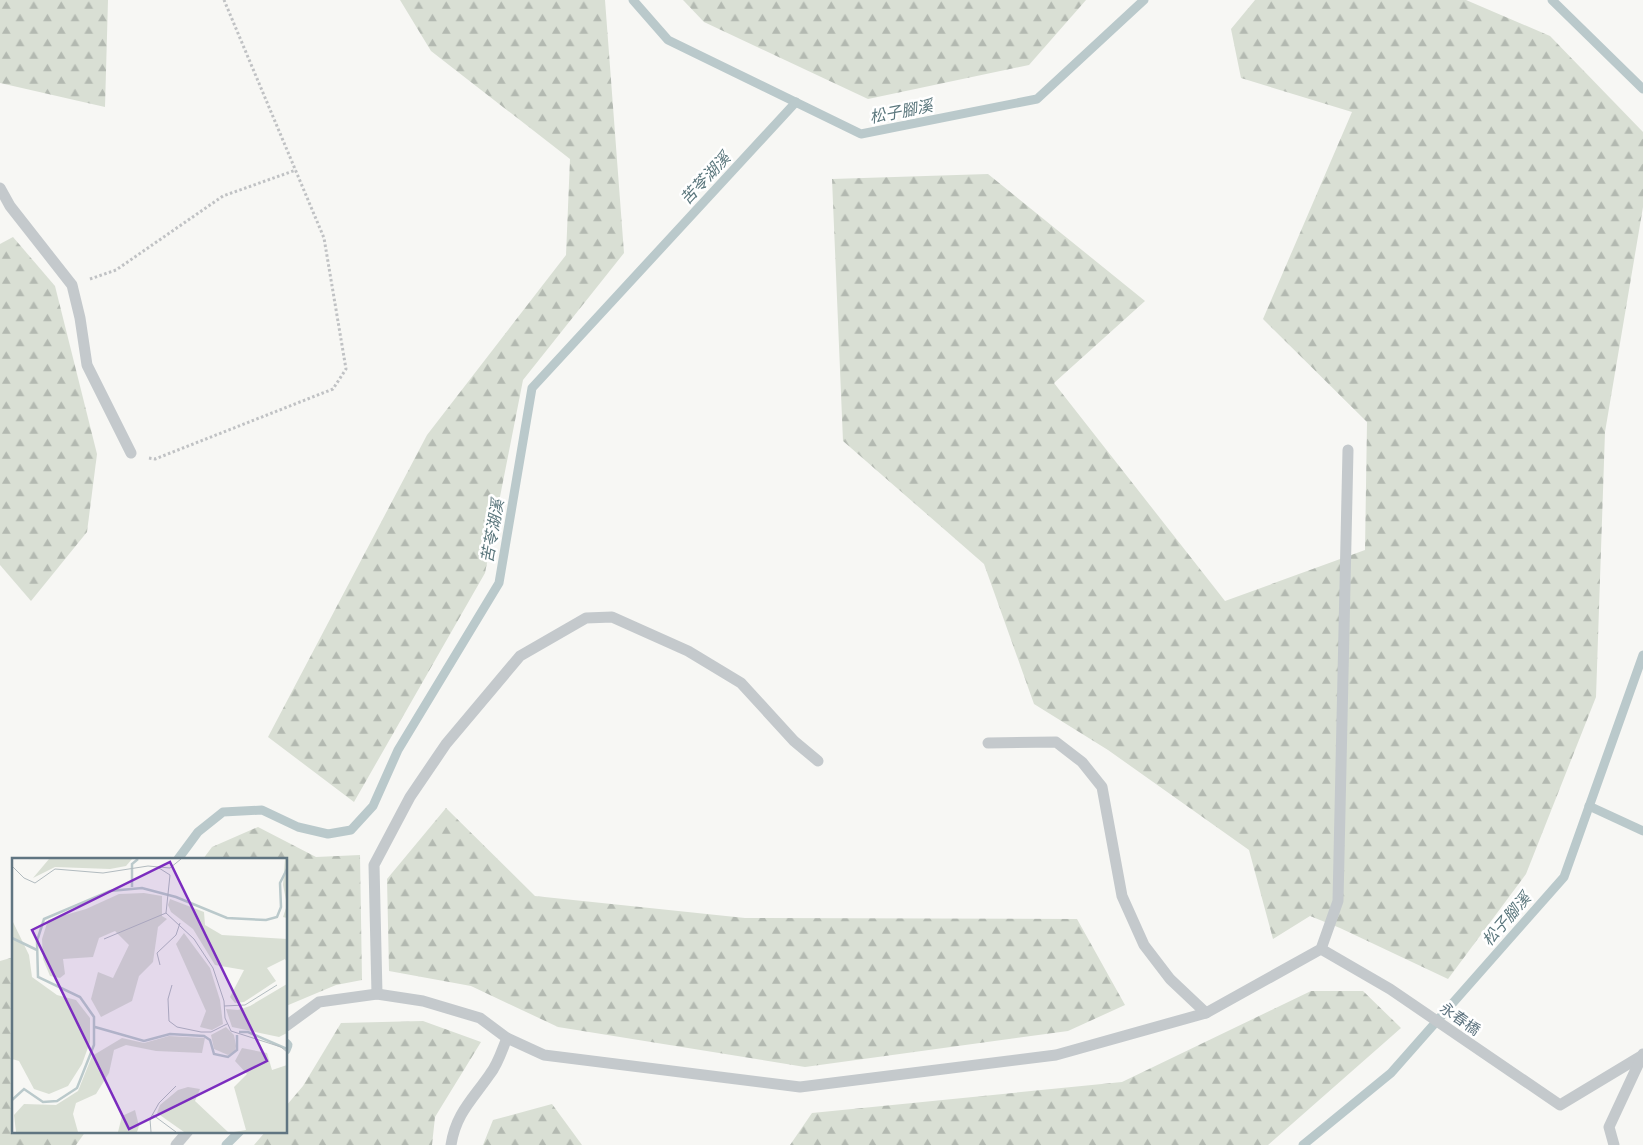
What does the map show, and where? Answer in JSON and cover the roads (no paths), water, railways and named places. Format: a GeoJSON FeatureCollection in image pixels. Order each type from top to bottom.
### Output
{"type":"FeatureCollection","features":[{"type":"Feature","properties":{"kind":"lane"},"geometry":{"type":"LineString","coordinates":[[0,188],[5,208],[72,285],[80,318],[87,365],[131,453]]}},
{"type":"Feature","properties":{"kind":"lane"},"geometry":{"type":"LineString","coordinates":[[288,1025],[319,1002],[377,994],[423,1000],[480,1018],[507,1038],[544,1055],[800,1087],[1056,1056],[1206,1013],[1321,949],[1338,901],[1348,450]]}},
{"type":"Feature","properties":{"kind":"lane"},"geometry":{"type":"LineString","coordinates":[[377,994],[374,865],[410,797],[446,744],[520,656],[586,618],[612,617],[688,651],[741,683],[794,741],[818,761]]}},
{"type":"Feature","properties":{"kind":"lane"},"geometry":{"type":"LineString","coordinates":[[988,742],[1056,742],[1082,762],[1102,787],[1122,896],[1144,945],[1170,979],[1206,1013]]}},
{"type":"Feature","properties":{"kind":"lane","name":"永春橋"},"geometry":{"type":"LineString","coordinates":[[1321,949],[1390,989],[1560,1105],[1643,1054]]}},
{"type":"Feature","properties":{"kind":"lane"},"geometry":{"type":"LineString","coordinates":[[451,1145],[454,1126],[474,1092],[491,1073],[507,1038]]}},
{"type":"Feature","properties":{"kind":"lane"},"geometry":{"type":"LineString","coordinates":[[1614,1145],[1609,1127],[1643,1054]]}},
{"type":"Feature","properties":{"kind":"lane"},"geometry":{"type":"LineString","coordinates":[[176,1145],[187,1132]]}},
{"type":"Feature","properties":{"kind":"waterway","name":"松子腳溪"},"geometry":{"type":"LineString","coordinates":[[633,0],[668,40],[861,134],[1037,99],[1144,0]]}},
{"type":"Feature","properties":{"kind":"waterway","name":"松子腳溪"},"geometry":{"type":"LineString","coordinates":[[1552,0],[1643,89]]}},
{"type":"Feature","properties":{"kind":"waterway","name":"苦苓湖溪"},"geometry":{"type":"LineString","coordinates":[[179,858],[198,832],[223,812],[262,810],[298,827],[328,834],[351,830],[373,806],[398,750],[499,583],[532,388],[796,102]]}},
{"type":"Feature","properties":{"kind":"waterway","name":"松子腳溪"},"geometry":{"type":"LineString","coordinates":[[1303,1145],[1391,1073],[1564,877],[1643,655]]}},
{"type":"Feature","properties":{"kind":"waterway"},"geometry":{"type":"LineString","coordinates":[[1589,806],[1643,831]]}},
{"type":"Feature","properties":{"kind":"waterway","name":"苦苓湖溪"},"geometry":{"type":"LineString","coordinates":[[226,1145],[239,1132]]}}]}
